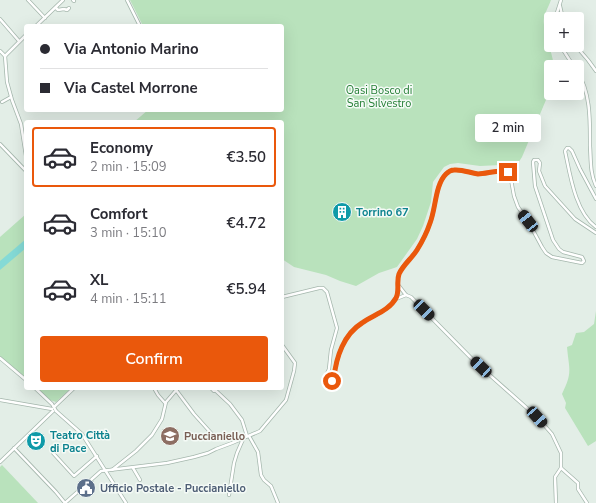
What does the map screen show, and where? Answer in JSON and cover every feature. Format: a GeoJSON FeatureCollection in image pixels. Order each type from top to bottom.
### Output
{"type":"FeatureCollection","features":[{"type":"Feature","properties":{"kind":"street"},"geometry":{"type":"LineString","coordinates":[[28,0],[45,18]]}},
{"type":"Feature","properties":{"kind":"street"},"geometry":{"type":"LineString","coordinates":[[39,24],[63,0]]}},
{"type":"Feature","properties":{"kind":"street"},"geometry":{"type":"LineString","coordinates":[[127,0],[139,24]]}},
{"type":"Feature","properties":{"kind":"street"},"geometry":{"type":"LineString","coordinates":[[560,0],[562,12]]}},
{"type":"Feature","properties":{"kind":"street"},"geometry":{"type":"LineString","coordinates":[[558,12],[560,5]]}},
{"type":"Feature","properties":{"kind":"street"},"geometry":{"type":"LineString","coordinates":[[56,8],[58,10],[67,10],[69,8]]}},
{"type":"Feature","properties":{"kind":"street"},"geometry":{"type":"LineString","coordinates":[[0,19],[19,41]]}},
{"type":"Feature","properties":{"kind":"street"},"geometry":{"type":"LineString","coordinates":[[5,56],[24,37]]}},
{"type":"Feature","properties":{"kind":"street"},"geometry":{"type":"LineString","coordinates":[[0,51],[5,56],[7,82],[21,124],[24,143]]}},
{"type":"Feature","properties":{"kind":"street"},"geometry":{"type":"LineString","coordinates":[[581,52],[596,71]]}},
{"type":"Feature","properties":{"kind":"street"},"geometry":{"type":"LineString","coordinates":[[584,85],[590,131],[591,171],[596,186]]}},
{"type":"Feature","properties":{"kind":"street"},"geometry":{"type":"LineString","coordinates":[[2,102],[11,97]]}},
{"type":"Feature","properties":{"kind":"street"},"geometry":{"type":"LineString","coordinates":[[0,144],[24,168]]}},
{"type":"Feature","properties":{"kind":"street"},"geometry":{"type":"LineString","coordinates":[[596,199],[572,151],[567,148],[565,151],[574,190],[584,212],[596,227]]}},
{"type":"Feature","properties":{"kind":"street"},"geometry":{"type":"LineString","coordinates":[[284,297],[319,288],[323,288],[327,292],[337,328],[331,350],[329,369],[325,378],[326,381],[329,382],[334,378],[340,348],[351,333],[361,323],[390,305],[395,299],[398,293],[399,275],[403,267],[417,250],[427,231],[441,181],[447,173],[453,170],[478,174],[501,171],[508,172],[510,174],[514,196],[518,207],[546,252],[552,257],[582,263],[584,261],[582,257],[563,252],[553,240],[535,186],[533,162],[534,160],[538,160],[540,163],[539,171],[545,186],[575,219],[596,233]]}},
{"type":"Feature","properties":{"kind":"street"},"geometry":{"type":"LineString","coordinates":[[398,284],[406,295],[411,297],[475,362],[537,417],[552,434],[561,453],[561,468],[555,477],[556,503]]}},
{"type":"Feature","properties":{"kind":"street"},"geometry":{"type":"LineString","coordinates":[[395,299],[406,295]]}},
{"type":"Feature","properties":{"kind":"street"},"geometry":{"type":"LineString","coordinates":[[14,448],[65,503],[98,473],[105,470],[133,468],[180,461],[201,455],[260,431],[286,400],[295,367],[292,359],[284,347]]}},
{"type":"Feature","properties":{"kind":"street"},"geometry":{"type":"LineString","coordinates":[[0,358],[24,378]]}},
{"type":"Feature","properties":{"kind":"street"},"geometry":{"type":"LineString","coordinates":[[37,390],[52,404],[54,410]]}},
{"type":"Feature","properties":{"kind":"street"},"geometry":{"type":"LineString","coordinates":[[0,462],[54,410],[72,390]]}},
{"type":"Feature","properties":{"kind":"street"},"geometry":{"type":"LineString","coordinates":[[155,390],[165,403]]}},
{"type":"Feature","properties":{"kind":"street"},"geometry":{"type":"LineString","coordinates":[[112,470],[136,451],[152,435],[162,419],[165,403],[176,390]]}},
{"type":"Feature","properties":{"kind":"street"},"geometry":{"type":"LineString","coordinates":[[178,390],[194,414],[212,434]]}},
{"type":"Feature","properties":{"kind":"street"},"geometry":{"type":"LineString","coordinates":[[215,390],[230,404],[242,420],[247,436],[258,452],[261,475],[271,486],[278,503]]}},
{"type":"Feature","properties":{"kind":"street"},"geometry":{"type":"LineString","coordinates":[[0,400],[54,410],[82,434],[126,503]]}},
{"type":"Feature","properties":{"kind":"street"},"geometry":{"type":"LineString","coordinates":[[229,496],[236,456],[247,436]]}},
{"type":"Feature","properties":{"kind":"street"},"geometry":{"type":"LineString","coordinates":[[53,453],[74,476],[97,456]]}},
{"type":"Feature","properties":{"kind":"street"},"geometry":{"type":"LineString","coordinates":[[133,468],[140,480]]}},
{"type":"Feature","properties":{"kind":"street"},"geometry":{"type":"LineString","coordinates":[[561,468],[578,483],[578,489],[586,503]]}},
{"type":"Feature","properties":{"kind":"green space","name":"Oasi Bosco di San Silvestro"},"geometry":{"type":"Polygon","coordinates":[[[130,0],[551,0],[546,12],[544,12],[544,52],[551,52],[553,60],[544,60],[544,100],[546,100],[522,157],[513,171],[501,165],[480,166],[458,163],[450,164],[444,167],[433,182],[431,202],[417,239],[397,267],[379,273],[356,286],[326,275],[294,267],[284,260],[284,120],[136,120],[146,112],[284,112],[284,24],[142,24],[130,0]]]}},
{"type":"Feature","properties":{"kind":"green space"},"geometry":{"type":"Polygon","coordinates":[[[24,216],[24,378],[0,357],[0,237],[24,216]]]}},
{"type":"Feature","properties":{"kind":"green space"},"geometry":{"type":"Polygon","coordinates":[[[596,311],[596,441],[588,446],[565,408],[566,403],[562,394],[569,376],[567,347],[572,345],[576,333],[584,332],[594,324],[596,311]]]}},
{"type":"Feature","properties":{"kind":"green space"},"geometry":{"type":"Polygon","coordinates":[[[38,390],[69,390],[56,402],[50,400],[38,390]]]}},
{"type":"Feature","properties":{"kind":"green space"},"geometry":{"type":"Polygon","coordinates":[[[2,465],[38,503],[0,503],[0,467],[2,465]]]}},
{"type":"Feature","properties":{"kind":"water"},"geometry":{"type":"Polygon","coordinates":[[[24,241],[24,250],[0,270],[0,261],[24,241]]]}},
{"type":"Feature","properties":{"kind":"place","name":"Torrino 67"},"geometry":{"type":"Point","coordinates":[342,212]}},
{"type":"Feature","properties":{"kind":"place","name":"Puccianiello"},"geometry":{"type":"Point","coordinates":[170,436]}},
{"type":"Feature","properties":{"kind":"place","name":"Teatro Città di Pace"},"geometry":{"type":"Point","coordinates":[36,441]}},
{"type":"Feature","properties":{"kind":"place","name":"Ufficio Postale - Puccianiello"},"geometry":{"type":"Point","coordinates":[86,488]}},
{"type":"Feature","properties":{"kind":"route"},"geometry":{"type":"LineString","coordinates":[[332,381],[334,378],[340,348],[351,333],[361,323],[390,305],[395,299],[398,293],[399,275],[423,239],[434,210],[439,186],[447,173],[453,170],[478,174],[501,171],[508,172]]}}]}
